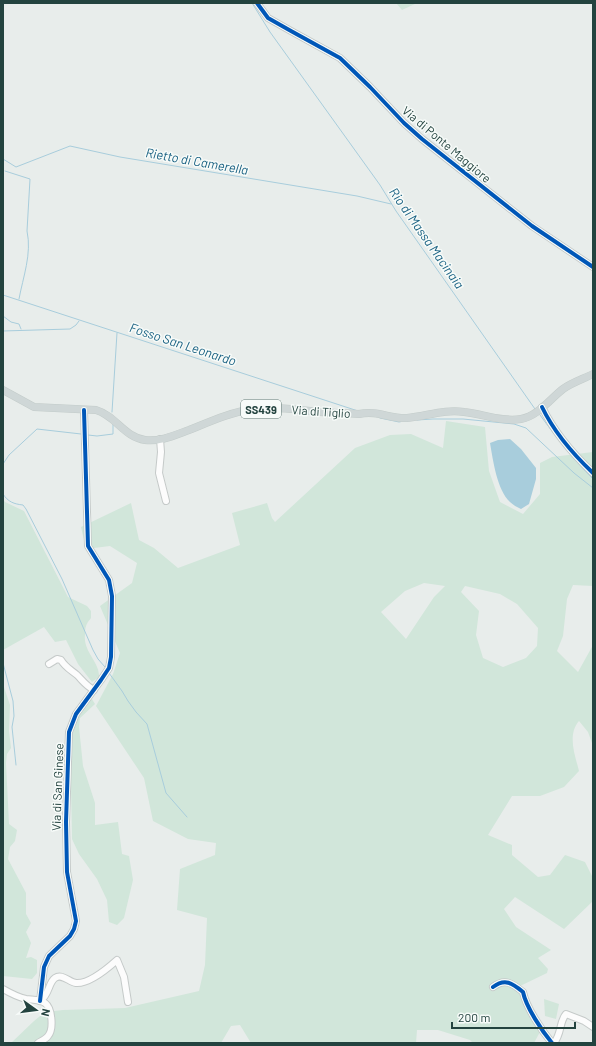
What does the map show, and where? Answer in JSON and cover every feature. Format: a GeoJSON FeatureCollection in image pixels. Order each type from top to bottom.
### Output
{"type":"FeatureCollection","features":[{"type":"Feature","properties":{"kind":"main road","name":"Via di Tiglio"},"geometry":{"type":"LineString","coordinates":[[3,390],[34,407],[96,410],[111,417],[128,433],[144,440],[160,439],[172,436],[240,412],[254,409],[289,409],[359,414],[369,412],[408,418],[453,411],[511,420],[527,418],[539,410],[564,388],[593,374]]}},
{"type":"Feature","properties":{"kind":"street","name":"Via di Ponte Maggiore"},"geometry":{"type":"LineString","coordinates":[[257,3],[268,18],[340,58],[404,123],[422,139],[532,226],[593,267]]}},
{"type":"Feature","properties":{"kind":"street","name":"Via di San Ginese"},"geometry":{"type":"LineString","coordinates":[[40,1001],[44,967],[49,956],[70,936],[74,929],[75,916],[67,872],[66,822],[69,732],[76,714],[106,673],[110,662],[113,608],[112,596],[108,580],[88,546],[84,410]]}},
{"type":"Feature","properties":{"kind":"street"},"geometry":{"type":"LineString","coordinates":[[539,410],[546,416],[584,465],[593,472]]}},
{"type":"Feature","properties":{"kind":"street"},"geometry":{"type":"LineString","coordinates":[[160,439],[161,452],[159,473],[166,502]]}},
{"type":"Feature","properties":{"kind":"street"},"geometry":{"type":"LineString","coordinates":[[49,664],[57,659],[61,660],[66,667],[94,690]]}},
{"type":"Feature","properties":{"kind":"street"},"geometry":{"type":"LineString","coordinates":[[40,1001],[45,998],[51,982],[56,977],[61,976],[76,983],[84,982],[98,975],[117,960],[124,977],[128,1002]]}},
{"type":"Feature","properties":{"kind":"street"},"geometry":{"type":"LineString","coordinates":[[493,987],[498,983],[505,982],[515,985],[523,992],[528,1008],[546,1036],[553,1043],[558,1037],[563,1018],[566,1014],[584,1021],[593,1027]]}},
{"type":"Feature","properties":{"kind":"street"},"geometry":{"type":"LineString","coordinates":[[3,989],[16,996],[40,1001],[47,1005],[52,1027],[48,1036],[38,1043]]}},
{"type":"Feature","properties":{"kind":"green space"},"geometry":{"type":"Polygon","coordinates":[[[396,3],[417,3],[402,10],[396,3]]]}},
{"type":"Feature","properties":{"kind":"green space"},"geometry":{"type":"Polygon","coordinates":[[[446,421],[485,427],[489,471],[500,502],[523,514],[540,494],[540,463],[552,457],[593,452],[593,586],[573,585],[567,599],[563,636],[557,651],[578,672],[593,645],[593,746],[588,732],[579,721],[573,732],[573,745],[579,771],[564,787],[540,796],[512,796],[488,835],[512,845],[512,855],[538,877],[550,875],[565,855],[585,862],[593,878],[593,901],[564,929],[515,897],[504,909],[516,927],[551,950],[538,958],[548,969],[547,973],[516,988],[521,993],[541,1030],[534,1043],[473,1043],[470,1040],[438,1030],[417,1030],[416,1043],[251,1043],[240,1025],[231,1026],[221,1043],[11,1043],[45,1012],[125,1008],[199,991],[205,965],[207,918],[177,910],[180,869],[215,855],[216,843],[188,839],[153,821],[144,778],[96,706],[113,674],[120,653],[100,606],[132,583],[137,563],[110,546],[86,549],[81,527],[131,503],[139,540],[154,548],[178,568],[240,545],[232,513],[267,503],[272,518],[275,522],[355,448],[390,435],[411,434],[443,448],[446,421]],[[424,583],[405,591],[381,612],[406,639],[434,597],[445,586],[424,583]],[[465,586],[461,592],[479,611],[476,635],[483,658],[503,667],[526,658],[537,646],[538,628],[517,604],[500,594],[465,586]]]}},
{"type":"Feature","properties":{"kind":"green space"},"geometry":{"type":"Polygon","coordinates":[[[3,499],[5,502],[24,511],[68,597],[87,606],[91,611],[91,618],[87,624],[85,632],[85,641],[86,647],[99,672],[99,677],[92,682],[78,664],[66,640],[55,642],[44,627],[3,650],[3,499]]]}},
{"type":"Feature","properties":{"kind":"green space"},"geometry":{"type":"Polygon","coordinates":[[[3,684],[10,705],[9,731],[11,748],[7,754],[6,763],[9,824],[17,830],[15,841],[10,847],[8,859],[26,893],[26,914],[31,923],[26,932],[31,943],[26,958],[31,957],[37,960],[37,973],[32,979],[3,976],[3,684]]]}},
{"type":"Feature","properties":{"kind":"green space"},"geometry":{"type":"Polygon","coordinates":[[[90,696],[95,704],[80,718],[79,727],[83,766],[95,803],[95,825],[118,822],[122,854],[129,856],[133,880],[124,918],[117,925],[109,922],[107,900],[97,879],[79,854],[72,839],[70,732],[75,719],[90,696]]]}},
{"type":"Feature","properties":{"kind":"green space"},"geometry":{"type":"Polygon","coordinates":[[[544,999],[559,1004],[556,1019],[545,1016],[544,999]]]}},
{"type":"Feature","properties":{"kind":"water"},"geometry":{"type":"Polygon","coordinates":[[[510,439],[521,449],[536,468],[536,479],[529,504],[521,509],[510,502],[502,490],[496,474],[490,443],[498,440],[510,439]]]}},
{"type":"Feature","properties":{"kind":"waterway","name":"Rio di Massa Macinaia"},"geometry":{"type":"LineString","coordinates":[[252,3],[270,32],[380,185],[396,211],[535,409]]}},
{"type":"Feature","properties":{"kind":"waterway","name":"Rietto di Camerella"},"geometry":{"type":"LineString","coordinates":[[3,159],[16,167],[70,146],[120,157],[357,196],[391,204]]}},
{"type":"Feature","properties":{"kind":"waterway"},"geometry":{"type":"LineString","coordinates":[[5,171],[30,179],[27,231],[28,257],[19,299]]}},
{"type":"Feature","properties":{"kind":"waterway","name":"Fosso San Leonardo"},"geometry":{"type":"LineString","coordinates":[[3,295],[358,411]]}},
{"type":"Feature","properties":{"kind":"waterway"},"geometry":{"type":"LineString","coordinates":[[3,316],[11,322],[19,324],[21,329]]}},
{"type":"Feature","properties":{"kind":"waterway"},"geometry":{"type":"LineString","coordinates":[[3,331],[70,329],[79,321]]}},
{"type":"Feature","properties":{"kind":"waterway"},"geometry":{"type":"LineString","coordinates":[[112,412],[117,333]]}},
{"type":"Feature","properties":{"kind":"waterway","name":"Rio di Massa Macinaia"},"geometry":{"type":"LineString","coordinates":[[540,415],[565,448],[593,479]]}},
{"type":"Feature","properties":{"kind":"waterway","name":"Fosso San Leonardo"},"geometry":{"type":"LineString","coordinates":[[380,418],[399,422],[404,421]]}},
{"type":"Feature","properties":{"kind":"waterway","name":"Fosso San Leonardo"},"geometry":{"type":"LineString","coordinates":[[417,420],[463,419],[514,424],[526,428],[574,473],[593,488]]}},
{"type":"Feature","properties":{"kind":"waterway"},"geometry":{"type":"LineString","coordinates":[[88,435],[97,436],[113,434],[113,424]]}},
{"type":"Feature","properties":{"kind":"waterway"},"geometry":{"type":"LineString","coordinates":[[3,464],[9,455],[37,429],[81,434]]}},
{"type":"Feature","properties":{"kind":"waterway"},"geometry":{"type":"LineString","coordinates":[[3,466],[3,479]]}},
{"type":"Feature","properties":{"kind":"waterway"},"geometry":{"type":"LineString","coordinates":[[3,494],[9,501],[23,505],[26,509],[62,579],[93,650],[105,667]]}},
{"type":"Feature","properties":{"kind":"waterway"},"geometry":{"type":"LineString","coordinates":[[3,663],[13,701],[14,716],[12,727],[16,765]]}},
{"type":"Feature","properties":{"kind":"waterway"},"geometry":{"type":"LineString","coordinates":[[109,673],[136,712],[147,724],[166,793],[187,817]]}},
{"type":"Feature","properties":{"kind":"cycle path"},"geometry":{"type":"LineString","coordinates":[[257,3],[268,18],[340,58],[404,123],[422,139],[532,226],[593,267]]}},
{"type":"Feature","properties":{"kind":"cycle path"},"geometry":{"type":"LineString","coordinates":[[542,407],[564,442],[593,473]]}},
{"type":"Feature","properties":{"kind":"cycle path"},"geometry":{"type":"LineString","coordinates":[[40,1001],[44,967],[49,956],[70,936],[76,921],[67,872],[66,822],[69,732],[76,714],[109,668],[111,657],[112,596],[109,580],[88,546],[84,410]]}},
{"type":"Feature","properties":{"kind":"cycle path"},"geometry":{"type":"LineString","coordinates":[[493,987],[497,984],[505,982],[512,984],[523,992],[531,1012],[539,1026],[552,1043]]}}]}
